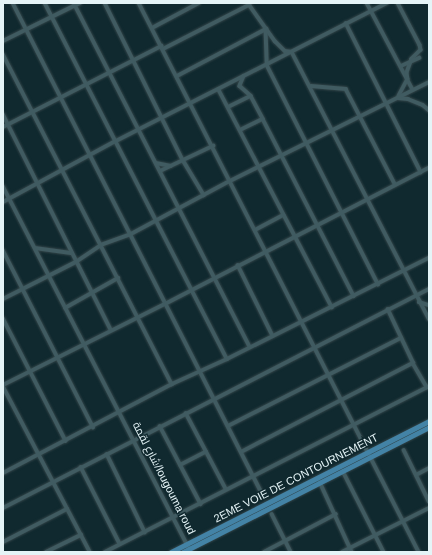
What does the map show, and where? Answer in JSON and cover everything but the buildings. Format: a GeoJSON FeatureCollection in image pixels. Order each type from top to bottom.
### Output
{"type":"FeatureCollection","features":[{"type":"Feature","properties":{"kind":"main road","name":"2EME VOIE DE CONTOURNEMENT"},"geometry":{"type":"LineString","coordinates":[[171,552],[369,454],[429,421]]}},
{"type":"Feature","properties":{"kind":"main road"},"geometry":{"type":"LineString","coordinates":[[183,552],[191,550],[343,471],[369,454],[429,427]]}},
{"type":"Feature","properties":{"kind":"street"},"geometry":{"type":"LineString","coordinates":[[13,3],[264,497]]}},
{"type":"Feature","properties":{"kind":"street"},"geometry":{"type":"LineString","coordinates":[[46,3],[86,84],[193,288],[227,360]]}},
{"type":"Feature","properties":{"kind":"street"},"geometry":{"type":"LineString","coordinates":[[3,40],[75,4],[80,3]]}},
{"type":"Feature","properties":{"kind":"street"},"geometry":{"type":"LineString","coordinates":[[105,3],[132,60],[163,117],[183,160],[204,195]]}},
{"type":"Feature","properties":{"kind":"street"},"geometry":{"type":"LineString","coordinates":[[139,3],[419,552]]}},
{"type":"Feature","properties":{"kind":"street"},"geometry":{"type":"LineString","coordinates":[[152,28],[199,3]]}},
{"type":"Feature","properties":{"kind":"street"},"geometry":{"type":"LineString","coordinates":[[367,3],[413,90]]}},
{"type":"Feature","properties":{"kind":"street"},"geometry":{"type":"LineString","coordinates":[[3,202],[38,185],[116,141],[219,90],[387,3]]}},
{"type":"Feature","properties":{"kind":"street"},"geometry":{"type":"LineString","coordinates":[[398,3],[420,45],[421,50],[412,61],[408,79],[398,97]]}},
{"type":"Feature","properties":{"kind":"street"},"geometry":{"type":"LineString","coordinates":[[75,4],[250,346]]}},
{"type":"Feature","properties":{"kind":"street"},"geometry":{"type":"LineString","coordinates":[[3,127],[109,71],[162,48],[249,4],[266,29],[285,51],[292,52]]}},
{"type":"Feature","properties":{"kind":"street"},"geometry":{"type":"LineString","coordinates":[[346,24],[421,172]]}},
{"type":"Feature","properties":{"kind":"street"},"geometry":{"type":"LineString","coordinates":[[266,29],[267,65],[378,284]]}},
{"type":"Feature","properties":{"kind":"street"},"geometry":{"type":"LineString","coordinates":[[177,76],[266,29]]}},
{"type":"Feature","properties":{"kind":"street"},"geometry":{"type":"LineString","coordinates":[[292,52],[311,86],[404,269],[419,302],[429,319]]}},
{"type":"Feature","properties":{"kind":"street"},"geometry":{"type":"LineString","coordinates":[[3,54],[172,384]]}},
{"type":"Feature","properties":{"kind":"street"},"geometry":{"type":"LineString","coordinates":[[401,66],[419,58]]}},
{"type":"Feature","properties":{"kind":"street"},"geometry":{"type":"LineString","coordinates":[[240,86],[244,76]]}},
{"type":"Feature","properties":{"kind":"street"},"geometry":{"type":"LineString","coordinates":[[3,299],[76,262],[101,245],[131,234],[230,181],[429,82]]}},
{"type":"Feature","properties":{"kind":"street"},"geometry":{"type":"LineString","coordinates":[[231,83],[240,86],[251,96],[354,296]]}},
{"type":"Feature","properties":{"kind":"street"},"geometry":{"type":"LineString","coordinates":[[311,86],[346,89],[395,184]]}},
{"type":"Feature","properties":{"kind":"street"},"geometry":{"type":"LineString","coordinates":[[219,90],[294,237],[332,307]]}},
{"type":"Feature","properties":{"kind":"street"},"geometry":{"type":"LineString","coordinates":[[228,107],[251,96]]}},
{"type":"Feature","properties":{"kind":"street"},"geometry":{"type":"LineString","coordinates":[[398,97],[423,105],[429,110]]}},
{"type":"Feature","properties":{"kind":"street"},"geometry":{"type":"LineString","coordinates":[[3,114],[111,330]]}},
{"type":"Feature","properties":{"kind":"street"},"geometry":{"type":"LineString","coordinates":[[240,130],[263,119]]}},
{"type":"Feature","properties":{"kind":"street"},"geometry":{"type":"LineString","coordinates":[[160,171],[213,146]]}},
{"type":"Feature","properties":{"kind":"street"},"geometry":{"type":"LineString","coordinates":[[156,163],[171,166]]}},
{"type":"Feature","properties":{"kind":"street"},"geometry":{"type":"LineString","coordinates":[[90,552],[3,385],[317,226],[367,198],[429,168]]}},
{"type":"Feature","properties":{"kind":"street","name":"شارع لقمة/lougouma roud"},"geometry":{"type":"LineString","coordinates":[[3,186],[83,344],[121,412],[134,442],[191,550]]}},
{"type":"Feature","properties":{"kind":"street"},"geometry":{"type":"LineString","coordinates":[[255,230],[283,215]]}},
{"type":"Feature","properties":{"kind":"street"},"geometry":{"type":"LineString","coordinates":[[34,248],[71,252]]}},
{"type":"Feature","properties":{"kind":"street"},"geometry":{"type":"LineString","coordinates":[[3,250],[93,427]]}},
{"type":"Feature","properties":{"kind":"street"},"geometry":{"type":"LineString","coordinates":[[3,473],[40,455],[172,384],[227,360],[250,346],[429,258]]}},
{"type":"Feature","properties":{"kind":"street"},"geometry":{"type":"LineString","coordinates":[[238,265],[273,336]]}},
{"type":"Feature","properties":{"kind":"street"},"geometry":{"type":"LineString","coordinates":[[65,308],[93,294],[118,278]]}},
{"type":"Feature","properties":{"kind":"street"},"geometry":{"type":"LineString","coordinates":[[3,508],[81,467],[134,442],[160,426],[316,349],[429,289]]}},
{"type":"Feature","properties":{"kind":"street"},"geometry":{"type":"LineString","coordinates":[[419,302],[429,305]]}},
{"type":"Feature","properties":{"kind":"street"},"geometry":{"type":"LineString","coordinates":[[105,552],[428,386],[414,363],[388,310]]}},
{"type":"Feature","properties":{"kind":"street"},"geometry":{"type":"LineString","coordinates":[[3,318],[66,441]]}},
{"type":"Feature","properties":{"kind":"street"},"geometry":{"type":"LineString","coordinates":[[228,426],[401,338]]}},
{"type":"Feature","properties":{"kind":"street"},"geometry":{"type":"LineString","coordinates":[[241,452],[414,363]]}},
{"type":"Feature","properties":{"kind":"street"},"geometry":{"type":"LineString","coordinates":[[186,413],[226,489]]}},
{"type":"Feature","properties":{"kind":"street"},"geometry":{"type":"LineString","coordinates":[[160,426],[201,504]]}},
{"type":"Feature","properties":{"kind":"street"},"geometry":{"type":"LineString","coordinates":[[404,450],[429,501]]}},
{"type":"Feature","properties":{"kind":"street"},"geometry":{"type":"LineString","coordinates":[[180,465],[206,452]]}},
{"type":"Feature","properties":{"kind":"street"},"geometry":{"type":"LineString","coordinates":[[107,454],[145,532]]}},
{"type":"Feature","properties":{"kind":"street"},"geometry":{"type":"LineString","coordinates":[[81,467],[120,544]]}},
{"type":"Feature","properties":{"kind":"street"},"geometry":{"type":"LineString","coordinates":[[416,474],[429,468]]}},
{"type":"Feature","properties":{"kind":"street"},"geometry":{"type":"LineString","coordinates":[[343,471],[384,552]]}},
{"type":"Feature","properties":{"kind":"street"},"geometry":{"type":"LineString","coordinates":[[320,482],[336,514],[352,552]]}},
{"type":"Feature","properties":{"kind":"street"},"geometry":{"type":"LineString","coordinates":[[342,552],[429,508]]}},
{"type":"Feature","properties":{"kind":"street"},"geometry":{"type":"LineString","coordinates":[[3,542],[67,509]]}},
{"type":"Feature","properties":{"kind":"street"},"geometry":{"type":"LineString","coordinates":[[272,514],[291,552]]}},
{"type":"Feature","properties":{"kind":"street"},"geometry":{"type":"LineString","coordinates":[[264,552],[336,514]]}},
{"type":"Feature","properties":{"kind":"street"},"geometry":{"type":"LineString","coordinates":[[46,552],[81,535]]}}]}
